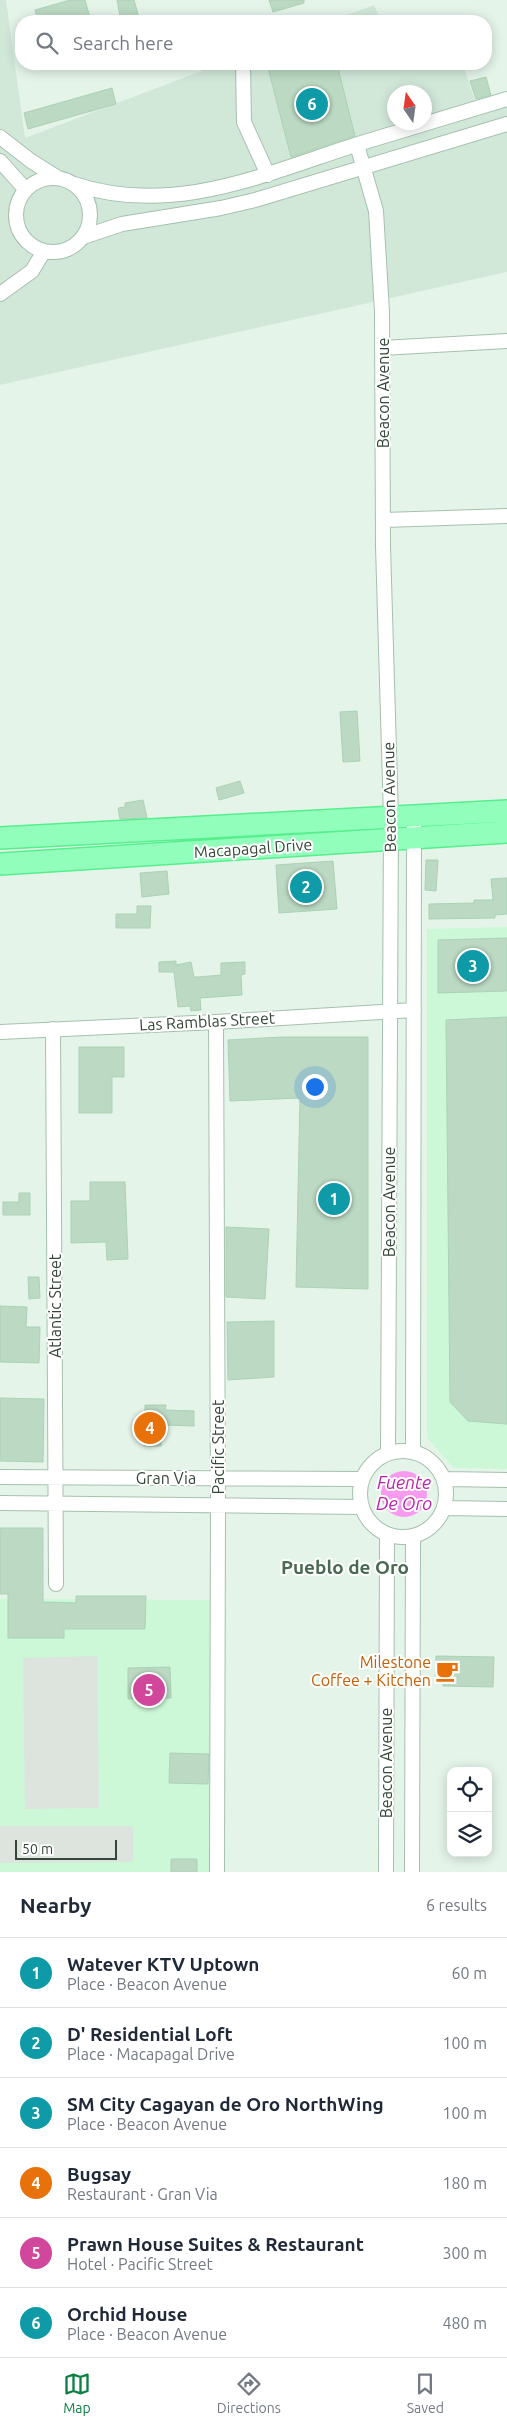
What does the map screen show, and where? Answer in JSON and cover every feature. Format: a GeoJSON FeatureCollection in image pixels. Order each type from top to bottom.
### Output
{"type":"FeatureCollection","features":[{"type":"Feature","properties":{"kind":"main road","name":"Macapagal Drive"},"geometry":{"type":"LineString","coordinates":[[0,864],[390,839],[414,827],[507,812]]}},
{"type":"Feature","properties":{"kind":"main road","name":"Macapagal Drive"},"geometry":{"type":"LineString","coordinates":[[0,838],[391,818],[414,827],[507,832]]}},
{"type":"Feature","properties":{"kind":"street"},"geometry":{"type":"LineString","coordinates":[[243,70],[244,122],[268,174]]}},
{"type":"Feature","properties":{"kind":"street"},"geometry":{"type":"LineString","coordinates":[[0,137],[30,161],[58,178],[96,192],[131,196],[213,190],[507,99]]}},
{"type":"Feature","properties":{"kind":"street"},"geometry":{"type":"LineString","coordinates":[[83,237],[122,224],[222,208],[255,200],[507,124]]}},
{"type":"Feature","properties":{"kind":"street","name":"Beacon Avenue"},"geometry":{"type":"LineString","coordinates":[[357,144],[376,211],[382,348],[391,818],[388,1453]]}},
{"type":"Feature","properties":{"kind":"street"},"geometry":{"type":"LineString","coordinates":[[0,161],[26,190]]}},
{"type":"Feature","properties":{"kind":"street"},"geometry":{"type":"LineString","coordinates":[[58,178],[41,180],[26,190],[18,204],[16,221],[19,230],[29,243],[44,251],[61,251],[77,244],[83,237],[90,222],[86,197],[74,184]]}},
{"type":"Feature","properties":{"kind":"street"},"geometry":{"type":"LineString","coordinates":[[0,294],[32,271],[44,251]]}},
{"type":"Feature","properties":{"kind":"street"},"geometry":{"type":"LineString","coordinates":[[382,348],[507,341]]}},
{"type":"Feature","properties":{"kind":"street"},"geometry":{"type":"LineString","coordinates":[[384,520],[507,516]]}},
{"type":"Feature","properties":{"kind":"street","name":"Beacon Avenue"},"geometry":{"type":"LineString","coordinates":[[413,1452],[414,827]]}},
{"type":"Feature","properties":{"kind":"street","name":"Las Ramblas Street"},"geometry":{"type":"LineString","coordinates":[[0,1032],[414,1010]]}},
{"type":"Feature","properties":{"kind":"street","name":"Pacific Street"},"geometry":{"type":"LineString","coordinates":[[216,1022],[217,1872]]}},
{"type":"Feature","properties":{"kind":"street","name":"Atlantic Street"},"geometry":{"type":"LineString","coordinates":[[53,1029],[56,1584]]}},
{"type":"Feature","properties":{"kind":"street"},"geometry":{"type":"LineString","coordinates":[[413,1452],[432,1462],[444,1479],[446,1499],[444,1508],[432,1526],[413,1536],[387,1534],[372,1524],[362,1507],[360,1498],[362,1479],[372,1463],[388,1453],[413,1452]]}},
{"type":"Feature","properties":{"kind":"street","name":"Gran Via"},"geometry":{"type":"LineString","coordinates":[[0,1477],[362,1479]]}},
{"type":"Feature","properties":{"kind":"street"},"geometry":{"type":"LineString","coordinates":[[444,1479],[507,1480]]}},
{"type":"Feature","properties":{"kind":"street","name":"Gran Via"},"geometry":{"type":"LineString","coordinates":[[0,1503],[362,1507]]}},
{"type":"Feature","properties":{"kind":"street"},"geometry":{"type":"LineString","coordinates":[[444,1508],[507,1509]]}},
{"type":"Feature","properties":{"kind":"street","name":"Beacon Avenue"},"geometry":{"type":"LineString","coordinates":[[386,1872],[387,1534]]}},
{"type":"Feature","properties":{"kind":"street","name":"Beacon Avenue"},"geometry":{"type":"LineString","coordinates":[[412,1872],[413,1536]]}},
{"type":"Feature","properties":{"kind":"shaded area"},"geometry":{"type":"Polygon","coordinates":[[[0,0],[6,0],[25,138],[204,70],[465,70],[476,103],[507,93],[507,272],[0,385],[0,0]]]}},
{"type":"Feature","properties":{"kind":"shaded area"},"geometry":{"type":"Polygon","coordinates":[[[374,5],[378,15],[347,15],[374,5]]]}},
{"type":"Feature","properties":{"kind":"shaded area"},"geometry":{"type":"Polygon","coordinates":[[[507,927],[507,1469],[454,1468],[427,1438],[427,929],[507,927]]]}},
{"type":"Feature","properties":{"kind":"shaded area"},"geometry":{"type":"Polygon","coordinates":[[[0,1599],[211,1600],[210,1872],[0,1872],[0,1599]]]}},
{"type":"Feature","properties":{"kind":"shaded area"},"geometry":{"type":"Polygon","coordinates":[[[97,1656],[99,1808],[25,1809],[23,1658],[97,1656]]]}},
{"type":"Feature","properties":{"kind":"shaded area"},"geometry":{"type":"Polygon","coordinates":[[[0,1826],[133,1826],[133,1862],[0,1863],[0,1826]]]}},
{"type":"Feature","properties":{"kind":"water","name":"Fuente De Oro"},"geometry":{"type":"Polygon","coordinates":[[[404,1471],[417,1475],[423,1481],[427,1494],[423,1507],[417,1513],[404,1517],[391,1513],[385,1507],[381,1494],[385,1481],[391,1475],[404,1471]]]}},
{"type":"Feature","properties":{"kind":"building"},"geometry":{"type":"Polygon","coordinates":[[[70,0],[85,0],[89,15],[36,15],[35,10],[70,0]]]}},
{"type":"Feature","properties":{"kind":"building"},"geometry":{"type":"Polygon","coordinates":[[[117,0],[134,0],[138,15],[120,15],[117,0]]]}},
{"type":"Feature","properties":{"kind":"building"},"geometry":{"type":"Polygon","coordinates":[[[269,0],[304,0],[304,3],[273,12],[269,0]]]}},
{"type":"Feature","properties":{"kind":"building"},"geometry":{"type":"Polygon","coordinates":[[[269,70],[338,70],[355,136],[291,157],[269,70]]]}},
{"type":"Feature","properties":{"kind":"building"},"geometry":{"type":"Polygon","coordinates":[[[486,77],[491,95],[476,99],[470,81],[486,77]]]}},
{"type":"Feature","properties":{"kind":"building"},"geometry":{"type":"Polygon","coordinates":[[[112,88],[116,104],[28,129],[24,113],[112,88]]]}},
{"type":"Feature","properties":{"kind":"building"},"geometry":{"type":"Polygon","coordinates":[[[357,711],[360,761],[343,762],[340,712],[357,711]]]}},
{"type":"Feature","properties":{"kind":"building"},"geometry":{"type":"Polygon","coordinates":[[[240,781],[244,793],[219,800],[216,788],[240,781]]]}},
{"type":"Feature","properties":{"kind":"building"},"geometry":{"type":"Polygon","coordinates":[[[143,800],[147,818],[120,819],[118,808],[125,807],[125,803],[143,800]]]}},
{"type":"Feature","properties":{"kind":"building"},"geometry":{"type":"Polygon","coordinates":[[[426,860],[438,860],[436,891],[425,890],[426,860]]]}},
{"type":"Feature","properties":{"kind":"building"},"geometry":{"type":"Polygon","coordinates":[[[333,861],[337,909],[279,913],[276,865],[333,861]]]}},
{"type":"Feature","properties":{"kind":"building"},"geometry":{"type":"Polygon","coordinates":[[[167,871],[169,894],[142,897],[140,873],[167,871]]]}},
{"type":"Feature","properties":{"kind":"building"},"geometry":{"type":"Polygon","coordinates":[[[507,878],[507,914],[495,915],[495,918],[429,919],[429,904],[474,903],[474,900],[493,900],[491,879],[507,878]]]}},
{"type":"Feature","properties":{"kind":"building"},"geometry":{"type":"Polygon","coordinates":[[[137,906],[151,906],[150,928],[116,928],[116,914],[137,914],[137,906]]]}},
{"type":"Feature","properties":{"kind":"building"},"geometry":{"type":"Polygon","coordinates":[[[507,938],[507,991],[438,993],[438,940],[507,938]]]}},
{"type":"Feature","properties":{"kind":"building"},"geometry":{"type":"Polygon","coordinates":[[[176,961],[176,965],[191,962],[194,977],[221,975],[221,963],[245,962],[245,974],[241,975],[242,995],[200,998],[201,1010],[191,1011],[190,1006],[178,1007],[174,972],[159,972],[159,962],[176,961]]]}},
{"type":"Feature","properties":{"kind":"building"},"geometry":{"type":"Polygon","coordinates":[[[507,1017],[507,1424],[468,1421],[450,1402],[446,1020],[507,1017]]]}},
{"type":"Feature","properties":{"kind":"building"},"geometry":{"type":"Polygon","coordinates":[[[282,1037],[368,1037],[368,1289],[296,1287],[300,1098],[230,1101],[228,1040],[282,1037]]]}},
{"type":"Feature","properties":{"kind":"building"},"geometry":{"type":"Polygon","coordinates":[[[79,1047],[124,1047],[124,1077],[112,1077],[112,1113],[79,1113],[79,1047]]]}},
{"type":"Feature","properties":{"kind":"building"},"geometry":{"type":"Polygon","coordinates":[[[90,1182],[125,1182],[128,1259],[107,1260],[106,1242],[71,1243],[71,1201],[90,1201],[90,1182]]]}},
{"type":"Feature","properties":{"kind":"building"},"geometry":{"type":"Polygon","coordinates":[[[19,1193],[30,1193],[30,1215],[3,1215],[3,1202],[19,1202],[19,1193]]]}},
{"type":"Feature","properties":{"kind":"building"},"geometry":{"type":"Polygon","coordinates":[[[226,1227],[269,1229],[265,1299],[226,1297],[226,1227]]]}},
{"type":"Feature","properties":{"kind":"building"},"geometry":{"type":"Polygon","coordinates":[[[28,1277],[39,1277],[40,1298],[29,1299],[28,1277]]]}},
{"type":"Feature","properties":{"kind":"building"},"geometry":{"type":"Polygon","coordinates":[[[0,1306],[27,1307],[26,1327],[40,1327],[39,1363],[0,1362],[0,1306]]]}},
{"type":"Feature","properties":{"kind":"building"},"geometry":{"type":"Polygon","coordinates":[[[274,1321],[274,1377],[228,1380],[227,1322],[274,1321]]]}},
{"type":"Feature","properties":{"kind":"building"},"geometry":{"type":"Polygon","coordinates":[[[0,1398],[44,1399],[43,1462],[0,1461],[0,1398]]]}},
{"type":"Feature","properties":{"kind":"building"},"geometry":{"type":"Polygon","coordinates":[[[145,1405],[166,1405],[165,1410],[194,1411],[194,1426],[162,1425],[161,1446],[144,1446],[145,1405]]]}},
{"type":"Feature","properties":{"kind":"building"},"geometry":{"type":"Polygon","coordinates":[[[0,1528],[43,1528],[43,1602],[76,1603],[76,1596],[146,1596],[145,1629],[64,1629],[64,1638],[8,1638],[8,1594],[0,1594],[0,1528]]]}},
{"type":"Feature","properties":{"kind":"building"},"geometry":{"type":"Polygon","coordinates":[[[436,1656],[494,1657],[493,1687],[443,1686],[443,1680],[435,1680],[436,1656]]]}},
{"type":"Feature","properties":{"kind":"building"},"geometry":{"type":"Polygon","coordinates":[[[170,1667],[171,1698],[128,1699],[128,1668],[170,1667]]]}},
{"type":"Feature","properties":{"kind":"building"},"geometry":{"type":"Polygon","coordinates":[[[170,1753],[209,1754],[208,1784],[169,1783],[170,1753]]]}},
{"type":"Feature","properties":{"kind":"building"},"geometry":{"type":"Polygon","coordinates":[[[171,1859],[197,1859],[197,1872],[171,1872],[171,1859]]]}},
{"type":"Feature","properties":{"kind":"place","name":"Orchid House"},"geometry":{"type":"Point","coordinates":[312,104]}},
{"type":"Feature","properties":{"kind":"place","name":"D' Residential Loft"},"geometry":{"type":"Point","coordinates":[306,887]}},
{"type":"Feature","properties":{"kind":"place","name":"SM City Cagayan de Oro NorthWing"},"geometry":{"type":"Point","coordinates":[473,966]}},
{"type":"Feature","properties":{"kind":"place","name":"Watever KTV Uptown"},"geometry":{"type":"Point","coordinates":[334,1199]}},
{"type":"Feature","properties":{"kind":"place","name":"Bugsay"},"geometry":{"type":"Point","coordinates":[150,1428]}},
{"type":"Feature","properties":{"kind":"place","name":"Milestone Coffee + Kitchen"},"geometry":{"type":"Point","coordinates":[447,1671]}},
{"type":"Feature","properties":{"kind":"place","name":"Prawn House Suites & Restaurant"},"geometry":{"type":"Point","coordinates":[149,1690]}},
{"type":"Feature","properties":{"kind":"district","name":"Pueblo de Oro"},"geometry":{"type":"Point","coordinates":[345,1567]}}]}
